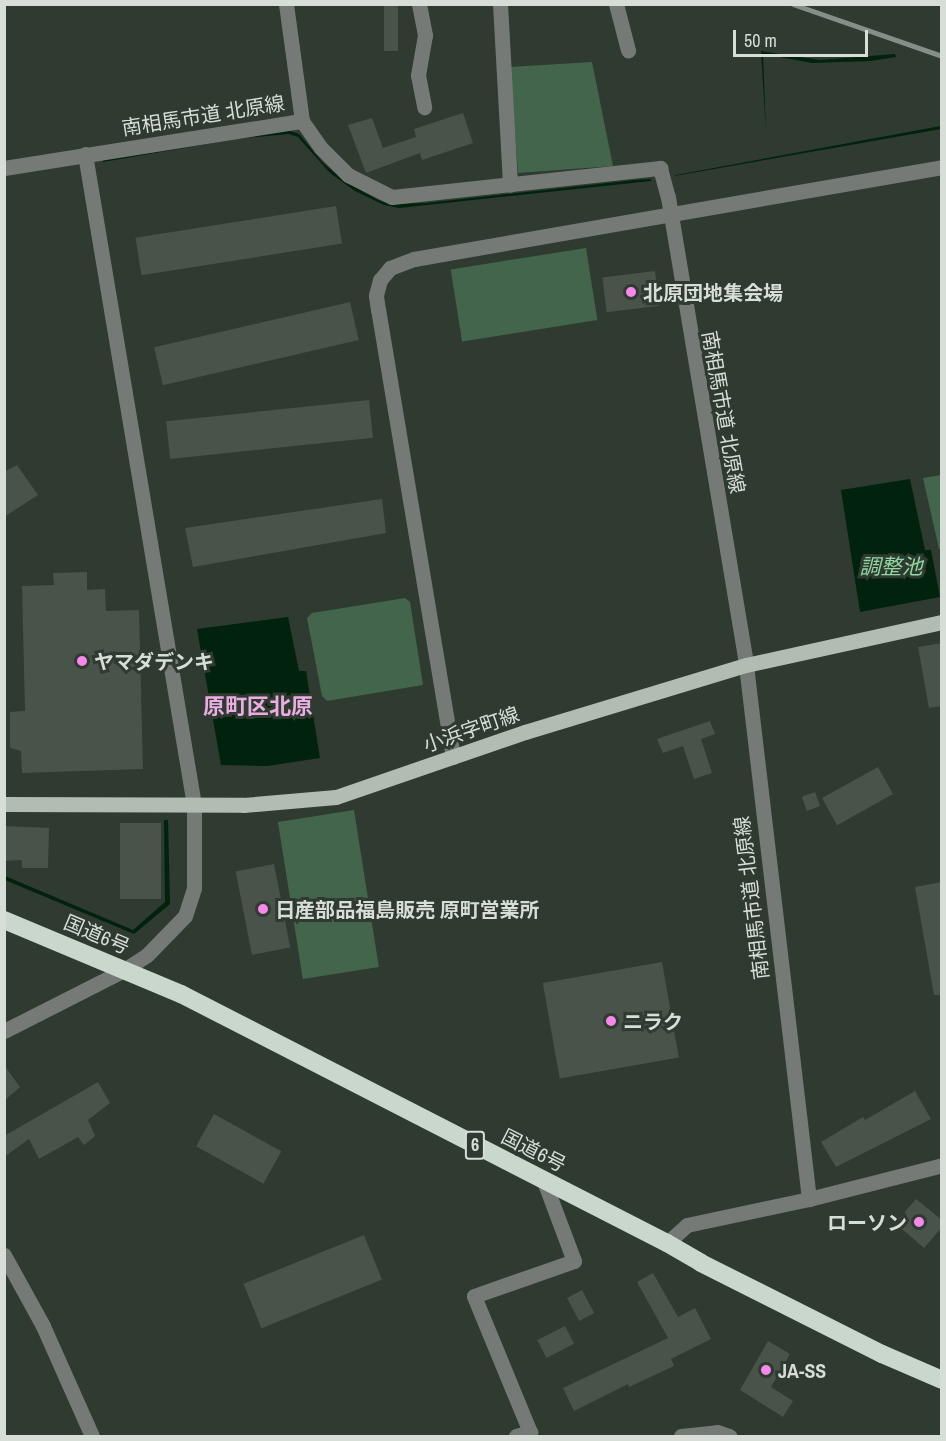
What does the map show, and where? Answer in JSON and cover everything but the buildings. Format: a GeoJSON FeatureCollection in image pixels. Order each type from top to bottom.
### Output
{"type":"FeatureCollection","features":[{"type":"Feature","properties":{"kind":"highway","name":"国道6号"},"geometry":{"type":"LineString","coordinates":[[4,920],[181,994],[667,1243],[744,1285],[882,1354],[942,1380]]}},
{"type":"Feature","properties":{"kind":"main road","name":"小浜字町線"},"geometry":{"type":"LineString","coordinates":[[4,804],[294,803],[336,797],[599,708],[746,665],[942,622]]}},
{"type":"Feature","properties":{"kind":"street"},"geometry":{"type":"LineString","coordinates":[[286,4],[302,121]]}},
{"type":"Feature","properties":{"kind":"street"},"geometry":{"type":"LineString","coordinates":[[420,4],[425,35],[417,75],[424,107]]}},
{"type":"Feature","properties":{"kind":"street"},"geometry":{"type":"LineString","coordinates":[[500,4],[510,185]]}},
{"type":"Feature","properties":{"kind":"street"},"geometry":{"type":"LineString","coordinates":[[616,4],[628,50]]}},
{"type":"Feature","properties":{"kind":"street","name":"南相馬市道 北原線"},"geometry":{"type":"LineString","coordinates":[[4,168],[302,121],[321,148],[348,175],[392,197],[660,168],[670,213],[746,665],[809,1199]]}},
{"type":"Feature","properties":{"kind":"street"},"geometry":{"type":"LineString","coordinates":[[4,1031],[124,970],[147,955],[185,916],[194,888],[194,804],[85,154]]}},
{"type":"Feature","properties":{"kind":"street"},"geometry":{"type":"LineString","coordinates":[[453,757],[378,310],[376,295],[380,280],[390,268],[405,261],[942,167]]}},
{"type":"Feature","properties":{"kind":"street"},"geometry":{"type":"LineString","coordinates":[[667,1243],[687,1225],[809,1199],[942,1166]]}},
{"type":"Feature","properties":{"kind":"street"},"geometry":{"type":"LineString","coordinates":[[526,1435],[474,1296],[574,1260],[544,1181]]}},
{"type":"Feature","properties":{"kind":"street"},"geometry":{"type":"LineString","coordinates":[[4,1255],[43,1326],[92,1437]]}},
{"type":"Feature","properties":{"kind":"street"},"geometry":{"type":"LineString","coordinates":[[681,1437],[717,1432],[729,1437]]}},
{"type":"Feature","properties":{"kind":"shaded area"},"geometry":{"type":"Polygon","coordinates":[[[592,62],[613,166],[518,173],[510,67],[592,62]]]}},
{"type":"Feature","properties":{"kind":"shaded area"},"geometry":{"type":"Polygon","coordinates":[[[586,248],[597,320],[462,342],[451,269],[586,248]]]}},
{"type":"Feature","properties":{"kind":"shaded area"},"geometry":{"type":"Polygon","coordinates":[[[941,475],[942,549],[939,549],[923,478],[941,475]]]}},
{"type":"Feature","properties":{"kind":"shaded area"},"geometry":{"type":"Polygon","coordinates":[[[405,598],[410,602],[423,685],[327,701],[322,696],[307,618],[312,613],[405,598]]]}},
{"type":"Feature","properties":{"kind":"shaded area"},"geometry":{"type":"Polygon","coordinates":[[[354,810],[379,967],[303,979],[278,822],[354,810]]]}},
{"type":"Feature","properties":{"kind":"water"},"geometry":{"type":"Polygon","coordinates":[[[761,51],[820,60],[895,54],[896,57],[871,61],[812,63],[763,54],[766,133],[761,51]]]}},
{"type":"Feature","properties":{"kind":"water"},"geometry":{"type":"Polygon","coordinates":[[[941,126],[941,129],[674,176],[676,175],[941,126]]]}},
{"type":"Feature","properties":{"kind":"water"},"geometry":{"type":"Polygon","coordinates":[[[287,130],[299,134],[324,164],[348,183],[378,200],[391,204],[426,203],[635,180],[651,179],[651,181],[399,208],[384,205],[355,191],[330,173],[298,137],[289,134],[236,139],[103,162],[103,158],[287,130]]]}},
{"type":"Feature","properties":{"kind":"water","name":"調整池"},"geometry":{"type":"Polygon","coordinates":[[[910,479],[925,550],[931,550],[940,597],[860,612],[841,490],[910,479]]]}},
{"type":"Feature","properties":{"kind":"water"},"geometry":{"type":"Polygon","coordinates":[[[288,617],[299,671],[306,671],[320,758],[267,766],[221,765],[197,629],[288,617]]]}},
{"type":"Feature","properties":{"kind":"water"},"geometry":{"type":"Polygon","coordinates":[[[164,820],[168,820],[170,904],[134,934],[5,880],[5,876],[133,930],[165,902],[164,820]]]}},
{"type":"Feature","properties":{"kind":"railway"},"geometry":{"type":"LineString","coordinates":[[793,4],[942,56]]}},
{"type":"Feature","properties":{"kind":"place","name":"北原団地集会場"},"geometry":{"type":"Point","coordinates":[631,292]}},
{"type":"Feature","properties":{"kind":"place","name":"ヤマダデンキ"},"geometry":{"type":"Point","coordinates":[82,661]}},
{"type":"Feature","properties":{"kind":"place","name":"日産部品福島販売 原町営業所"},"geometry":{"type":"Point","coordinates":[263,909]}},
{"type":"Feature","properties":{"kind":"place","name":"ニラク"},"geometry":{"type":"Point","coordinates":[611,1021]}},
{"type":"Feature","properties":{"kind":"place","name":"ローソン"},"geometry":{"type":"Point","coordinates":[919,1222]}},
{"type":"Feature","properties":{"kind":"place","name":"JA-SS"},"geometry":{"type":"Point","coordinates":[766,1370]}},
{"type":"Feature","properties":{"kind":"district","name":"原町区北原"},"geometry":{"type":"Point","coordinates":[258,707]}}]}
